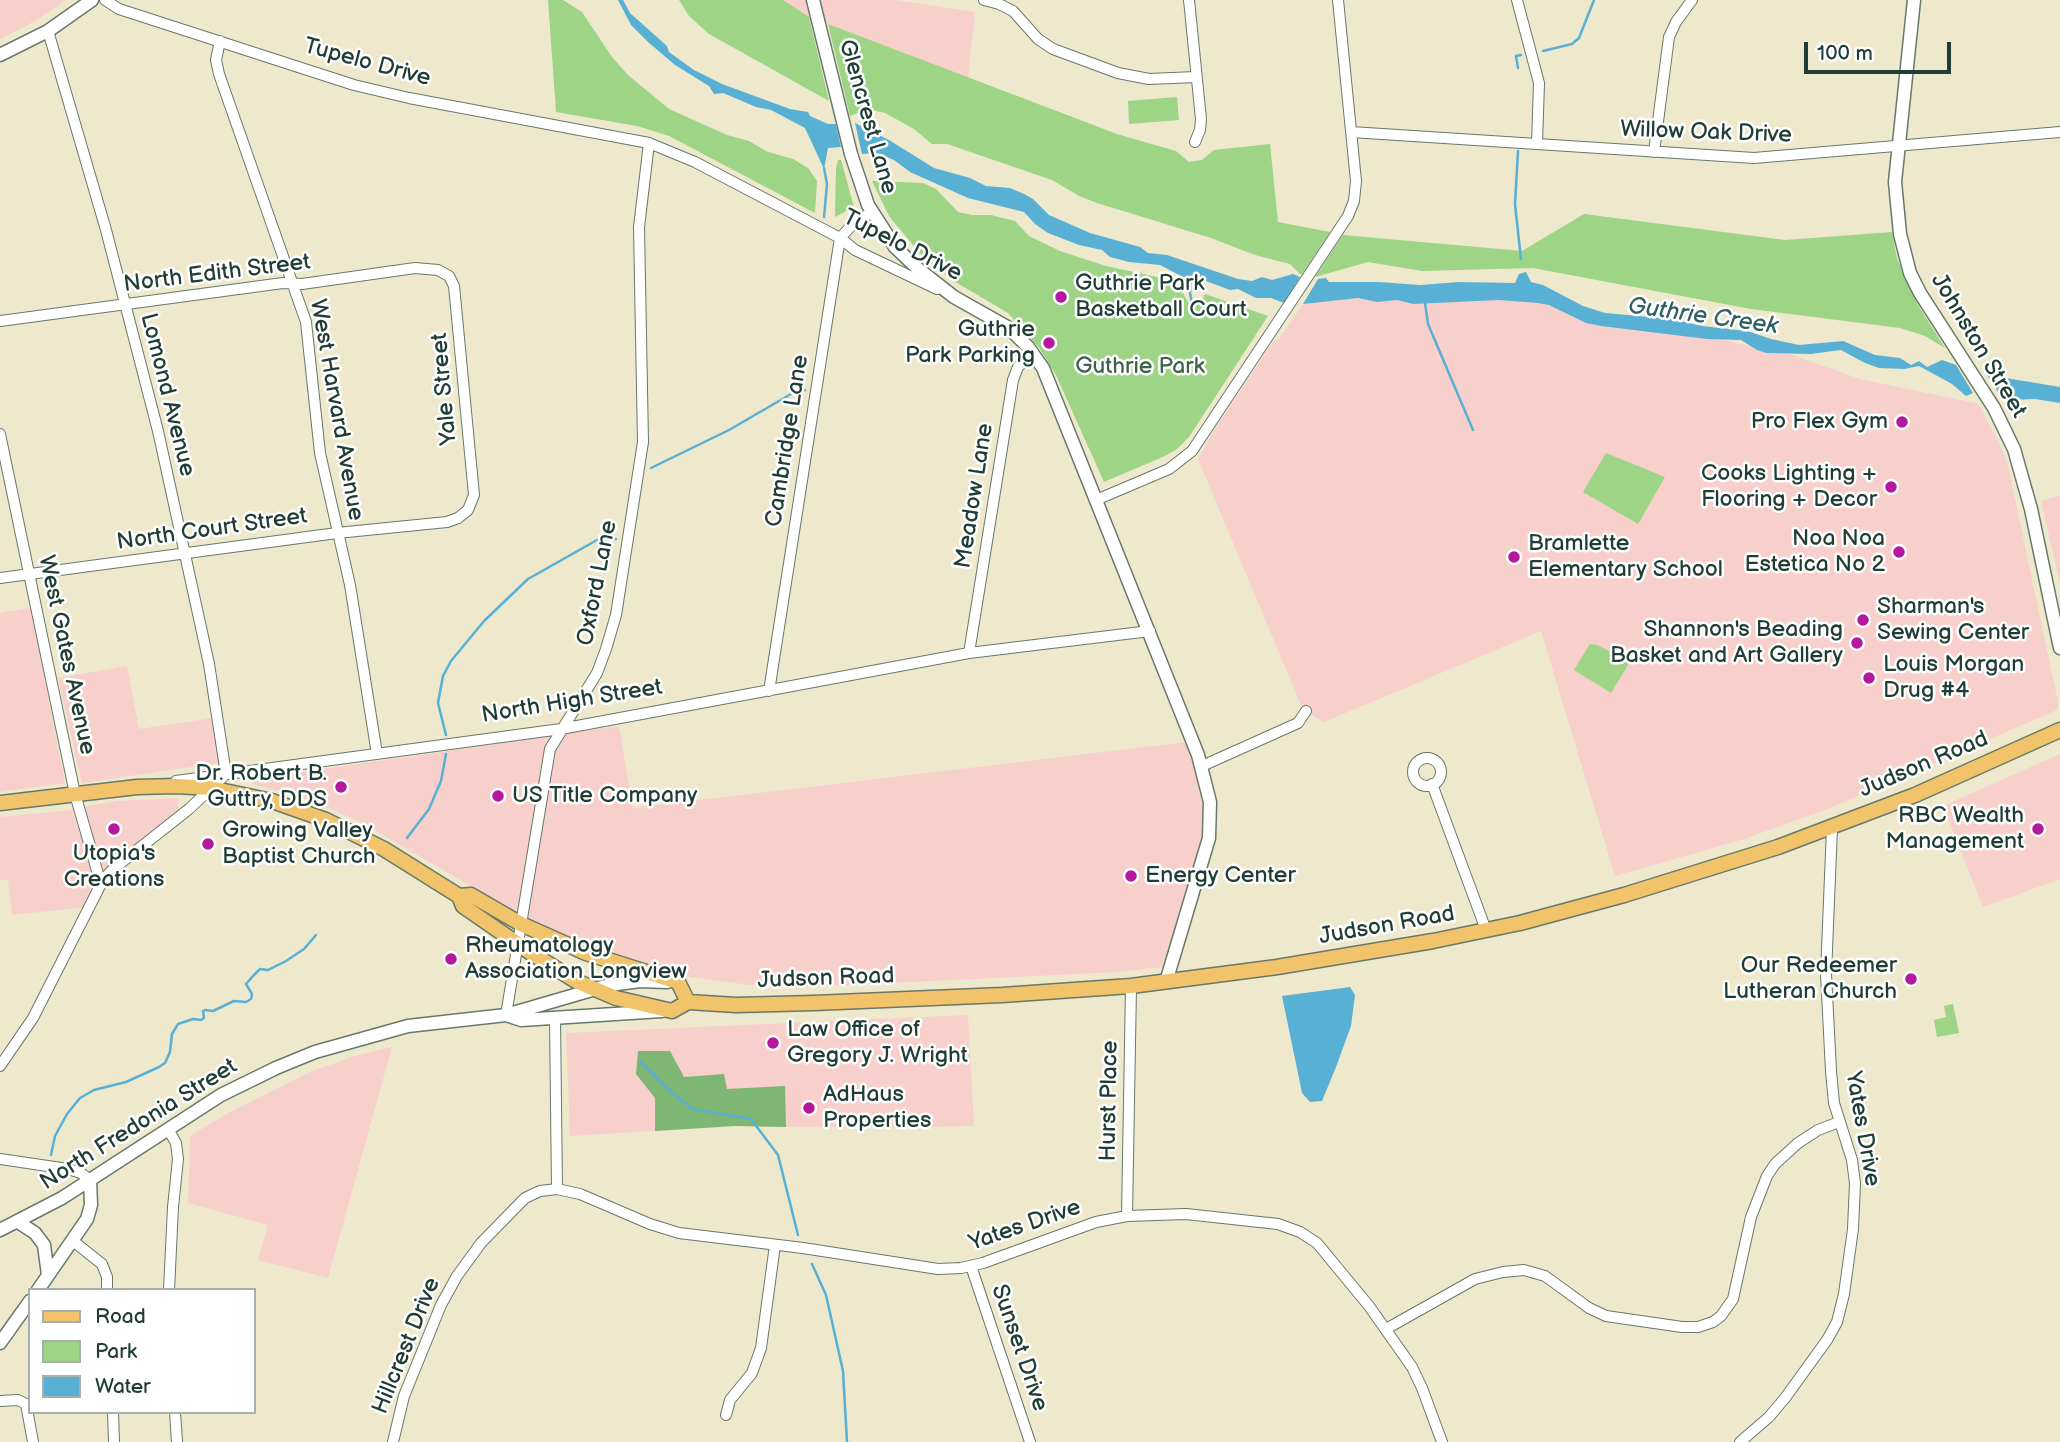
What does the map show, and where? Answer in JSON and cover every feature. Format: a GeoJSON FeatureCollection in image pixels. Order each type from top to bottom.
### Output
{"type":"FeatureCollection","features":[{"type":"Feature","properties":{"kind":"main road","name":"Judson Road"},"geometry":{"type":"LineString","coordinates":[[688,1002],[736,1005],[814,1003],[1131,986],[1324,960],[1486,930],[1674,881],[1832,828],[1954,779],[2060,730]]}},
{"type":"Feature","properties":{"kind":"main road","name":"North High Street"},"geometry":{"type":"LineString","coordinates":[[0,803],[137,787]]}},
{"type":"Feature","properties":{"kind":"main road"},"geometry":{"type":"LineString","coordinates":[[137,787],[210,788],[272,801],[326,820],[384,849],[460,896],[471,895],[521,924],[611,963],[678,982],[688,1002],[672,1011],[625,1001],[592,989],[561,972],[463,905],[460,896]]}},
{"type":"Feature","properties":{"kind":"street"},"geometry":{"type":"LineString","coordinates":[[0,55],[48,31],[92,0]]}},
{"type":"Feature","properties":{"kind":"street","name":"Tupelo Drive"},"geometry":{"type":"LineString","coordinates":[[105,0],[118,9],[382,92],[649,143],[683,156],[841,238],[855,250],[954,297],[1009,328],[1032,352],[1053,390],[1202,766],[1210,802],[1209,838],[1166,982]]}},
{"type":"Feature","properties":{"kind":"street","name":"Glencrest Lane"},"geometry":{"type":"LineString","coordinates":[[813,0],[855,169],[872,212],[906,258],[954,297]]}},
{"type":"Feature","properties":{"kind":"street"},"geometry":{"type":"LineString","coordinates":[[984,0],[1013,11],[1038,39],[1053,49],[1118,73],[1149,79],[1196,77]]}},
{"type":"Feature","properties":{"kind":"street"},"geometry":{"type":"LineString","coordinates":[[1188,0],[1201,125],[1195,142]]}},
{"type":"Feature","properties":{"kind":"street"},"geometry":{"type":"LineString","coordinates":[[1096,500],[1169,470],[1186,457],[1199,442],[1348,216],[1356,187],[1338,0]]}},
{"type":"Feature","properties":{"kind":"street"},"geometry":{"type":"LineString","coordinates":[[1517,0],[1539,83],[1536,144]]}},
{"type":"Feature","properties":{"kind":"street"},"geometry":{"type":"LineString","coordinates":[[1654,152],[1669,37],[1692,0]]}},
{"type":"Feature","properties":{"kind":"street","name":"Johnston Street"},"geometry":{"type":"LineString","coordinates":[[1914,0],[1895,201],[1898,225],[1907,264],[1920,293],[1994,408],[2010,440],[2028,497],[2060,648]]}},
{"type":"Feature","properties":{"kind":"street","name":"Lomond Avenue"},"geometry":{"type":"LineString","coordinates":[[48,31],[102,214],[158,431],[209,664],[226,774]]}},
{"type":"Feature","properties":{"kind":"street","name":"West Harvard Avenue"},"geometry":{"type":"LineString","coordinates":[[220,41],[216,60],[219,74],[307,328],[320,453],[350,585],[377,754]]}},
{"type":"Feature","properties":{"kind":"street","name":"Willow Oak Drive"},"geometry":{"type":"LineString","coordinates":[[1351,132],[1765,158],[2060,132]]}},
{"type":"Feature","properties":{"kind":"street","name":"Oxford Lane"},"geometry":{"type":"LineString","coordinates":[[506,1015],[550,749],[597,673],[610,637],[642,450],[639,227],[649,143]]}},
{"type":"Feature","properties":{"kind":"street"},"geometry":{"type":"LineString","coordinates":[[841,238],[854,223],[872,212]]}},
{"type":"Feature","properties":{"kind":"street","name":"Cambridge Lane"},"geometry":{"type":"LineString","coordinates":[[769,691],[841,238]]}},
{"type":"Feature","properties":{"kind":"street","name":"North Edith Street"},"geometry":{"type":"LineString","coordinates":[[0,321],[283,283],[293,284],[415,268],[438,271]]}},
{"type":"Feature","properties":{"kind":"street","name":"Yale Street"},"geometry":{"type":"LineString","coordinates":[[438,271],[449,276],[454,286],[474,495],[468,510]]}},
{"type":"Feature","properties":{"kind":"street","name":"Meadow Lane"},"geometry":{"type":"LineString","coordinates":[[969,653],[1013,380],[1018,367],[1032,352]]}},
{"type":"Feature","properties":{"kind":"street","name":"West Gates Avenue"},"geometry":{"type":"LineString","coordinates":[[0,434],[75,794],[98,874],[103,880]]}},
{"type":"Feature","properties":{"kind":"street","name":"North Court Street"},"geometry":{"type":"LineString","coordinates":[[0,578],[337,533],[447,522],[468,510]]}},
{"type":"Feature","properties":{"kind":"street","name":"North High Street"},"geometry":{"type":"LineString","coordinates":[[137,787],[561,729],[969,653],[1150,631]]}},
{"type":"Feature","properties":{"kind":"street"},"geometry":{"type":"LineString","coordinates":[[1202,766],[1298,723],[1306,710]]}},
{"type":"Feature","properties":{"kind":"street"},"geometry":{"type":"LineString","coordinates":[[0,1066],[33,1018],[103,880],[113,869],[189,809],[226,774]]}},
{"type":"Feature","properties":{"kind":"street"},"geometry":{"type":"LineString","coordinates":[[1432,785],[1486,930]]}},
{"type":"Feature","properties":{"kind":"street","name":"Yates Drive"},"geometry":{"type":"LineString","coordinates":[[1740,1442],[1769,1417],[1785,1398],[1833,1330],[1840,1313],[1853,1229],[1855,1198],[1852,1160],[1839,1122],[1832,1089],[1826,974],[1832,828]]}},
{"type":"Feature","properties":{"kind":"street","name":"North Fredonia Street"},"geometry":{"type":"LineString","coordinates":[[0,1230],[90,1180],[239,1086],[315,1052],[393,1029],[461,1018],[506,1015],[592,989],[634,982],[678,982]]}},
{"type":"Feature","properties":{"kind":"street","name":"Hurst Place"},"geometry":{"type":"LineString","coordinates":[[1127,1216],[1131,986]]}},
{"type":"Feature","properties":{"kind":"street","name":"North Fredonia Street"},"geometry":{"type":"LineString","coordinates":[[506,1015],[522,1020],[672,1011]]}},
{"type":"Feature","properties":{"kind":"street"},"geometry":{"type":"LineString","coordinates":[[555,1019],[557,1189]]}},
{"type":"Feature","properties":{"kind":"street"},"geometry":{"type":"LineString","coordinates":[[1386,1329],[1475,1279],[1496,1273],[1524,1270],[1545,1276],[1589,1308],[1606,1316],[1682,1327],[1713,1322],[1733,1299],[1751,1217],[1759,1192],[1771,1171],[1798,1143],[1818,1130],[1839,1122]]}},
{"type":"Feature","properties":{"kind":"street"},"geometry":{"type":"LineString","coordinates":[[168,1129],[176,1143],[178,1159],[169,1288]]}},
{"type":"Feature","properties":{"kind":"street"},"geometry":{"type":"LineString","coordinates":[[0,1159],[68,1169],[81,1173],[90,1180],[89,1212],[73,1241],[39,1288]]}},
{"type":"Feature","properties":{"kind":"street","name":"Yates Drive"},"geometry":{"type":"LineString","coordinates":[[557,1189],[580,1194],[650,1224],[679,1233],[925,1268],[971,1266],[1096,1222],[1127,1216],[1168,1214],[1278,1224],[1300,1232],[1321,1247],[1386,1329],[1417,1377],[1442,1442]]}},
{"type":"Feature","properties":{"kind":"street","name":"Hillcrest Drive"},"geometry":{"type":"LineString","coordinates":[[393,1442],[404,1396],[441,1305],[457,1276],[481,1243],[525,1198],[540,1191],[557,1189]]}},
{"type":"Feature","properties":{"kind":"street"},"geometry":{"type":"LineString","coordinates":[[18,1222],[35,1233],[44,1245],[48,1275]]}},
{"type":"Feature","properties":{"kind":"street"},"geometry":{"type":"LineString","coordinates":[[73,1241],[102,1264],[107,1277],[107,1288]]}},
{"type":"Feature","properties":{"kind":"street"},"geometry":{"type":"LineString","coordinates":[[726,1415],[730,1400],[752,1373],[761,1349],[775,1245]]}},
{"type":"Feature","properties":{"kind":"street","name":"Sunset Drive"},"geometry":{"type":"LineString","coordinates":[[971,1266],[1030,1442]]}},
{"type":"Feature","properties":{"kind":"street"},"geometry":{"type":"LineString","coordinates":[[0,1343],[28,1304]]}},
{"type":"Feature","properties":{"kind":"street"},"geometry":{"type":"LineString","coordinates":[[0,1401],[19,1400],[26,1404],[33,1442]]}},
{"type":"Feature","properties":{"kind":"street"},"geometry":{"type":"LineString","coordinates":[[113,1414],[114,1442]]}},
{"type":"Feature","properties":{"kind":"street"},"geometry":{"type":"LineString","coordinates":[[175,1414],[177,1442]]}},
{"type":"Feature","properties":{"kind":"shaded area"},"geometry":{"type":"Polygon","coordinates":[[[0,0],[66,0],[37,20],[0,39],[0,0]]]}},
{"type":"Feature","properties":{"kind":"shaded area"},"geometry":{"type":"Polygon","coordinates":[[[783,0],[896,0],[975,12],[968,78],[804,15],[783,0]]]}},
{"type":"Feature","properties":{"kind":"shaded area","name":"Bramlette Elementary School"},"geometry":{"type":"Polygon","coordinates":[[[1311,293],[1536,295],[1582,318],[1668,328],[1792,355],[1860,379],[1979,404],[2008,466],[2058,702],[2057,710],[1830,808],[1744,839],[1615,876],[1541,631],[1324,722],[1303,710],[1198,459],[1273,342],[1276,343],[1311,293]]]}},
{"type":"Feature","properties":{"kind":"shaded area"},"geometry":{"type":"Polygon","coordinates":[[[2060,496],[2060,583],[2041,501],[2060,496]]]}},
{"type":"Feature","properties":{"kind":"shaded area"},"geometry":{"type":"Polygon","coordinates":[[[31,608],[65,783],[0,792],[0,613],[31,608]]]}},
{"type":"Feature","properties":{"kind":"shaded area"},"geometry":{"type":"Polygon","coordinates":[[[127,666],[139,729],[213,718],[219,763],[82,783],[58,678],[127,666]]]}},
{"type":"Feature","properties":{"kind":"shaded area"},"geometry":{"type":"Polygon","coordinates":[[[619,726],[633,808],[1187,742],[1200,783],[1204,819],[1202,837],[1163,967],[1119,972],[806,987],[750,985],[683,976],[598,952],[531,921],[357,820],[297,795],[252,784],[252,780],[261,778],[619,726]]]}},
{"type":"Feature","properties":{"kind":"shaded area"},"geometry":{"type":"Polygon","coordinates":[[[2060,754],[2060,879],[1983,907],[1943,806],[2060,754]]]}},
{"type":"Feature","properties":{"kind":"shaded area"},"geometry":{"type":"Polygon","coordinates":[[[177,798],[179,811],[104,873],[83,807],[118,801],[177,798]]]}},
{"type":"Feature","properties":{"kind":"shaded area"},"geometry":{"type":"Polygon","coordinates":[[[72,810],[97,881],[86,907],[12,915],[8,880],[0,880],[0,817],[72,810]]]}},
{"type":"Feature","properties":{"kind":"shaded area"},"geometry":{"type":"Polygon","coordinates":[[[968,1015],[974,1126],[733,1126],[570,1136],[566,1033],[968,1015]]]}},
{"type":"Feature","properties":{"kind":"shaded area"},"geometry":{"type":"Polygon","coordinates":[[[392,1047],[328,1278],[258,1260],[268,1225],[188,1203],[190,1136],[230,1112],[310,1072],[355,1056],[392,1047]]]}},
{"type":"Feature","properties":{"kind":"green space"},"geometry":{"type":"Polygon","coordinates":[[[548,0],[563,0],[582,12],[612,57],[628,75],[669,109],[727,135],[749,141],[768,152],[793,159],[808,168],[817,181],[815,213],[669,136],[637,126],[556,112],[548,0]]]}},
{"type":"Feature","properties":{"kind":"green space"},"geometry":{"type":"Polygon","coordinates":[[[679,0],[783,0],[809,17],[829,101],[709,34],[689,16],[679,0]]]}},
{"type":"Feature","properties":{"kind":"green space"},"geometry":{"type":"Polygon","coordinates":[[[828,24],[1117,134],[1176,151],[1189,162],[1202,160],[1214,150],[1270,144],[1278,222],[1330,232],[1300,274],[1290,264],[1097,203],[1052,180],[947,144],[932,144],[914,129],[885,113],[868,109],[850,116],[828,24]]]}},
{"type":"Feature","properties":{"kind":"green space"},"geometry":{"type":"Polygon","coordinates":[[[1177,97],[1179,120],[1129,124],[1128,101],[1177,97]]]}},
{"type":"Feature","properties":{"kind":"green space"},"geometry":{"type":"Polygon","coordinates":[[[838,160],[841,160],[854,207],[835,217],[836,169],[838,160]]]}},
{"type":"Feature","properties":{"kind":"green space","name":"Guthrie Park"},"geometry":{"type":"Polygon","coordinates":[[[872,181],[923,183],[936,189],[958,212],[991,215],[1015,221],[1029,236],[1060,251],[1106,266],[1171,280],[1189,304],[1199,305],[1205,294],[1268,316],[1189,437],[1165,456],[1104,482],[1056,375],[1040,349],[1008,313],[952,280],[923,257],[889,216],[872,181]]]}},
{"type":"Feature","properties":{"kind":"green space"},"geometry":{"type":"Polygon","coordinates":[[[1584,214],[1785,240],[1892,232],[1897,258],[1907,282],[1945,348],[1925,336],[1900,328],[1751,309],[1533,268],[1422,271],[1368,262],[1315,277],[1343,235],[1522,251],[1584,214]]]}},
{"type":"Feature","properties":{"kind":"green space"},"geometry":{"type":"Polygon","coordinates":[[[1606,453],[1665,477],[1638,524],[1583,492],[1606,453]]]}},
{"type":"Feature","properties":{"kind":"green space"},"geometry":{"type":"Polygon","coordinates":[[[1590,644],[1627,660],[1628,665],[1611,693],[1574,670],[1590,644]]]}},
{"type":"Feature","properties":{"kind":"green space"},"geometry":{"type":"Polygon","coordinates":[[[1953,1004],[1959,1033],[1937,1037],[1934,1020],[1946,1017],[1944,1006],[1953,1004]]]}},
{"type":"Feature","properties":{"kind":"green space"},"geometry":{"type":"Polygon","coordinates":[[[638,1051],[670,1051],[684,1077],[724,1074],[727,1089],[785,1086],[786,1127],[735,1126],[655,1131],[655,1098],[636,1074],[638,1051]]]}},
{"type":"Feature","properties":{"kind":"water"},"geometry":{"type":"Polygon","coordinates":[[[618,0],[623,0],[630,13],[667,46],[669,52],[694,70],[722,84],[790,109],[808,112],[810,116],[828,124],[836,124],[841,147],[828,148],[824,169],[805,128],[771,110],[756,107],[723,93],[714,94],[709,86],[675,65],[648,42],[631,25],[618,0]]]}},
{"type":"Feature","properties":{"kind":"water"},"geometry":{"type":"Polygon","coordinates":[[[855,123],[934,168],[970,178],[986,186],[1010,188],[1024,194],[1049,215],[1090,233],[1238,279],[1252,281],[1262,277],[1272,280],[1293,274],[1300,277],[1284,303],[1271,298],[1256,298],[1238,289],[1230,290],[1198,278],[1183,277],[1160,265],[1110,257],[1102,250],[1079,245],[1048,233],[1024,212],[968,198],[910,172],[894,160],[877,153],[862,154],[855,123]]]}},
{"type":"Feature","properties":{"kind":"water"},"geometry":{"type":"Polygon","coordinates":[[[1526,272],[1531,282],[1605,313],[1671,319],[1747,331],[1799,345],[1843,341],[1875,355],[1900,358],[1911,365],[1919,361],[1927,367],[1942,360],[1956,365],[1973,393],[1966,396],[1952,384],[1919,366],[1904,369],[1879,368],[1841,350],[1811,354],[1766,353],[1741,340],[1707,339],[1601,326],[1586,323],[1549,305],[1538,303],[1499,300],[1413,304],[1397,300],[1377,302],[1358,298],[1303,304],[1318,279],[1326,278],[1329,282],[1420,285],[1459,282],[1515,283],[1519,274],[1526,272]]]}},
{"type":"Feature","properties":{"kind":"water"},"geometry":{"type":"Polygon","coordinates":[[[1983,369],[1988,369],[1994,376],[2060,387],[2060,403],[2002,398],[1983,369]]]}},
{"type":"Feature","properties":{"kind":"water"},"geometry":{"type":"Polygon","coordinates":[[[1350,987],[1355,995],[1351,1026],[1322,1101],[1310,1102],[1302,1093],[1282,996],[1350,987]]]}},
{"type":"Feature","properties":{"kind":"waterway"},"geometry":{"type":"LineString","coordinates":[[1543,51],[1572,44],[1579,38],[1594,0]]}},
{"type":"Feature","properties":{"kind":"waterway"},"geometry":{"type":"LineString","coordinates":[[1518,68],[1516,56],[1521,55]]}},
{"type":"Feature","properties":{"kind":"waterway"},"geometry":{"type":"LineString","coordinates":[[1518,151],[1515,204],[1521,259]]}},
{"type":"Feature","properties":{"kind":"waterway"},"geometry":{"type":"LineString","coordinates":[[824,168],[827,184],[824,217]]}},
{"type":"Feature","properties":{"kind":"waterway"},"geometry":{"type":"LineString","coordinates":[[1191,276],[1192,303]]}},
{"type":"Feature","properties":{"kind":"waterway"},"geometry":{"type":"LineString","coordinates":[[1425,303],[1428,324],[1473,430]]}},
{"type":"Feature","properties":{"kind":"waterway"},"geometry":{"type":"LineString","coordinates":[[651,468],[729,430],[791,394],[805,390]]}},
{"type":"Feature","properties":{"kind":"waterway"},"geometry":{"type":"LineString","coordinates":[[446,735],[438,703],[443,676],[451,661],[484,621],[528,579],[597,540],[616,539]]}},
{"type":"Feature","properties":{"kind":"waterway"},"geometry":{"type":"LineString","coordinates":[[407,838],[429,809],[441,781],[446,754]]}},
{"type":"Feature","properties":{"kind":"waterway"},"geometry":{"type":"LineString","coordinates":[[51,1155],[55,1136],[80,1098],[94,1090],[126,1082],[165,1063],[170,1052],[172,1034],[178,1024],[193,1019],[201,1020],[205,1010],[213,1011],[234,1001],[246,1002],[251,999],[252,994],[246,984],[260,969],[268,970],[286,961],[304,949],[316,935]]}},
{"type":"Feature","properties":{"kind":"waterway"},"geometry":{"type":"LineString","coordinates":[[640,1061],[692,1109],[751,1119],[778,1155],[798,1235]]}},
{"type":"Feature","properties":{"kind":"waterway"},"geometry":{"type":"LineString","coordinates":[[812,1264],[826,1295],[843,1371],[847,1442]]}},
{"type":"Feature","properties":{"kind":"place","name":"Guthrie Park Basketball Court"},"geometry":{"type":"Point","coordinates":[1061,297]}},
{"type":"Feature","properties":{"kind":"place","name":"Guthrie Park Parking"},"geometry":{"type":"Point","coordinates":[1049,343]}},
{"type":"Feature","properties":{"kind":"place","name":"Pro Flex Gym"},"geometry":{"type":"Point","coordinates":[1902,422]}},
{"type":"Feature","properties":{"kind":"place","name":"Cooks Lighting + Flooring + Decor"},"geometry":{"type":"Point","coordinates":[1891,487]}},
{"type":"Feature","properties":{"kind":"place","name":"Noa Noa Estetica No 2"},"geometry":{"type":"Point","coordinates":[1899,552]}},
{"type":"Feature","properties":{"kind":"place","name":"Bramlette Elementary School"},"geometry":{"type":"Point","coordinates":[1514,557]}},
{"type":"Feature","properties":{"kind":"place","name":"Sharman's Sewing Center"},"geometry":{"type":"Point","coordinates":[1863,620]}},
{"type":"Feature","properties":{"kind":"place","name":"Shannon's Beading Basket and Art Gallery"},"geometry":{"type":"Point","coordinates":[1857,643]}},
{"type":"Feature","properties":{"kind":"place","name":"Louis Morgan Drug #4"},"geometry":{"type":"Point","coordinates":[1869,678]}},
{"type":"Feature","properties":{"kind":"place","name":"Dr. Robert B. Guttry, DDS"},"geometry":{"type":"Point","coordinates":[341,787]}},
{"type":"Feature","properties":{"kind":"place","name":"US Title Company"},"geometry":{"type":"Point","coordinates":[498,796]}},
{"type":"Feature","properties":{"kind":"place","name":"Utopia's Creations"},"geometry":{"type":"Point","coordinates":[114,829]}},
{"type":"Feature","properties":{"kind":"place","name":"RBC Wealth Management"},"geometry":{"type":"Point","coordinates":[2038,829]}},
{"type":"Feature","properties":{"kind":"place","name":"Growing Valley Baptist Church"},"geometry":{"type":"Point","coordinates":[208,844]}},
{"type":"Feature","properties":{"kind":"place","name":"Energy Center"},"geometry":{"type":"Point","coordinates":[1131,876]}},
{"type":"Feature","properties":{"kind":"place","name":"Rheumatology Association Longview"},"geometry":{"type":"Point","coordinates":[451,959]}},
{"type":"Feature","properties":{"kind":"place","name":"Our Redeemer Lutheran Church"},"geometry":{"type":"Point","coordinates":[1911,979]}},
{"type":"Feature","properties":{"kind":"place","name":"Law Office of Gregory J. Wright"},"geometry":{"type":"Point","coordinates":[773,1043]}},
{"type":"Feature","properties":{"kind":"place","name":"AdHaus Properties"},"geometry":{"type":"Point","coordinates":[809,1108]}},
{"type":"Feature","properties":{"kind":"water label","name":"Guthrie Creek"},"geometry":{"type":"Point","coordinates":[1703,317]}}]}
